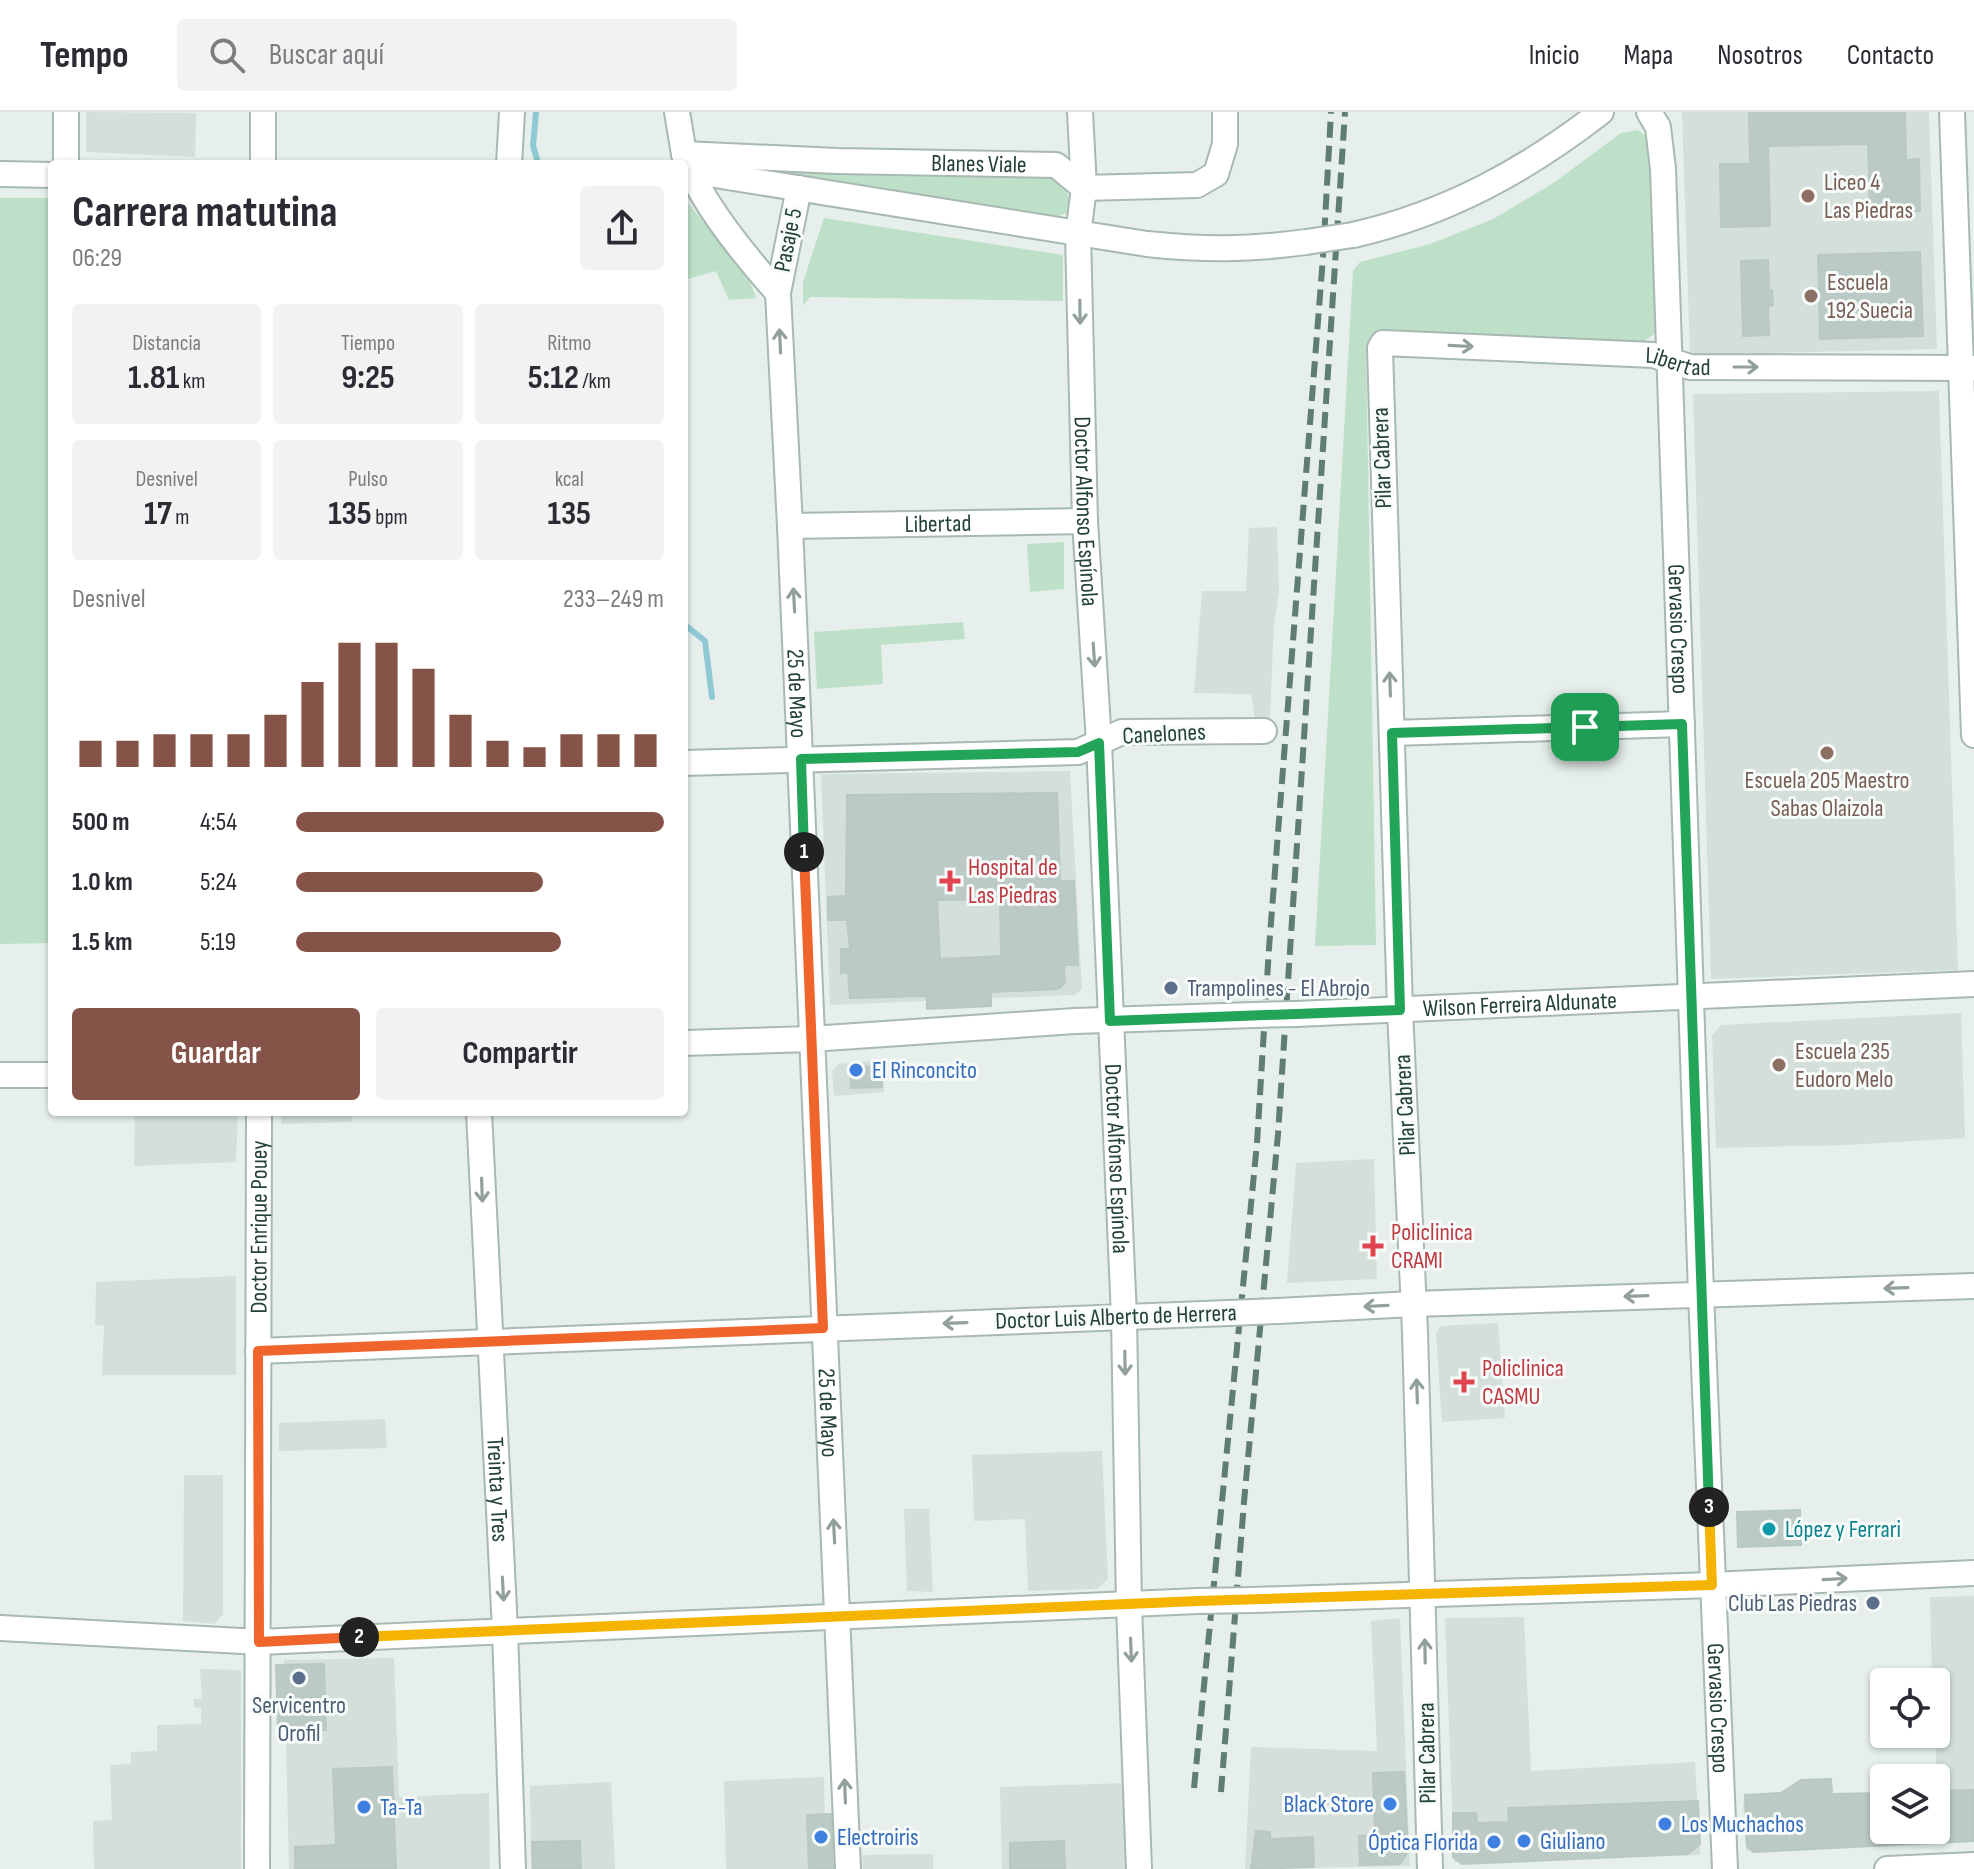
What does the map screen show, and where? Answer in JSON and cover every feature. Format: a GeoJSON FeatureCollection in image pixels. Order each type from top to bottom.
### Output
{"type":"FeatureCollection","features":[{"type":"Feature","properties":{"kind":"street"},"geometry":{"type":"LineString","coordinates":[[66,112],[66,160]]}},
{"type":"Feature","properties":{"kind":"street"},"geometry":{"type":"LineString","coordinates":[[263,112],[263,160]]}},
{"type":"Feature","properties":{"kind":"street"},"geometry":{"type":"LineString","coordinates":[[677,112],[684,160]]}},
{"type":"Feature","properties":{"kind":"street","name":"Doctor Alfonso Espínola"},"geometry":{"type":"LineString","coordinates":[[1080,112],[1084,188],[1078,234],[1085,521],[1099,743],[1124,1317],[1129,1606],[1139,1869]]}},
{"type":"Feature","properties":{"kind":"street"},"geometry":{"type":"LineString","coordinates":[[1084,188],[1197,185],[1216,174],[1225,144],[1225,112]]}},
{"type":"Feature","properties":{"kind":"street"},"geometry":{"type":"LineString","coordinates":[[688,166],[799,188],[1078,234],[1207,250],[1353,235],[1432,213],[1533,158],[1601,112]]}},
{"type":"Feature","properties":{"kind":"street","name":"Gervasio Crespo"},"geometry":{"type":"LineString","coordinates":[[1649,112],[1658,127],[1663,169],[1690,997],[1725,1869]]}},
{"type":"Feature","properties":{"kind":"street"},"geometry":{"type":"LineString","coordinates":[[1952,112],[1968,368],[1974,735]]}},
{"type":"Feature","properties":{"kind":"street"},"geometry":{"type":"LineString","coordinates":[[499,160],[511,123]]}},
{"type":"Feature","properties":{"kind":"street"},"geometry":{"type":"LineString","coordinates":[[509,160],[511,123]]}},
{"type":"Feature","properties":{"kind":"street"},"geometry":{"type":"LineString","coordinates":[[511,123],[521,160]]}},
{"type":"Feature","properties":{"kind":"street","name":"Blanes Viale"},"geometry":{"type":"LineString","coordinates":[[688,165],[837,161],[1056,165],[1084,188]]}},
{"type":"Feature","properties":{"kind":"street"},"geometry":{"type":"LineString","coordinates":[[688,169],[750,260],[778,293]]}},
{"type":"Feature","properties":{"kind":"street"},"geometry":{"type":"LineString","coordinates":[[0,174],[48,175]]}},
{"type":"Feature","properties":{"kind":"street","name":"Pasaje 5"},"geometry":{"type":"LineString","coordinates":[[778,293],[799,188]]}},
{"type":"Feature","properties":{"kind":"street","name":"25 de Mayo"},"geometry":{"type":"LineString","coordinates":[[778,293],[848,1869]]}},
{"type":"Feature","properties":{"kind":"street","name":"Libertad"},"geometry":{"type":"LineString","coordinates":[[1383,343],[1653,355],[1690,367],[1968,368]]}},
{"type":"Feature","properties":{"kind":"street","name":"Pilar Cabrera"},"geometry":{"type":"LineString","coordinates":[[1383,343],[1379,353],[1400,1010],[1424,1594],[1430,1869]]}},
{"type":"Feature","properties":{"kind":"street","name":"Libertad"},"geometry":{"type":"LineString","coordinates":[[790,526],[1085,521]]}},
{"type":"Feature","properties":{"kind":"street"},"geometry":{"type":"LineString","coordinates":[[1392,733],[1682,724]]}},
{"type":"Feature","properties":{"kind":"street","name":"Canelones"},"geometry":{"type":"LineString","coordinates":[[688,763],[1078,752],[1122,732],[1264,731]]}},
{"type":"Feature","properties":{"kind":"street","name":"Wilson Ferreira Aldunate"},"geometry":{"type":"LineString","coordinates":[[688,1043],[811,1039],[1110,1021],[1974,984]]}},
{"type":"Feature","properties":{"kind":"street"},"geometry":{"type":"LineString","coordinates":[[0,1075],[48,1075]]}},
{"type":"Feature","properties":{"kind":"street","name":"Doctor Enrique Pouey"},"geometry":{"type":"LineString","coordinates":[[257,1869],[259,1116]]}},
{"type":"Feature","properties":{"kind":"street","name":"Treinta y Tres"},"geometry":{"type":"LineString","coordinates":[[479,1116],[505,1630],[513,1869]]}},
{"type":"Feature","properties":{"kind":"street","name":"Doctor Luis Alberto de Herrera"},"geometry":{"type":"LineString","coordinates":[[258,1351],[1413,1304],[1974,1286]]}},
{"type":"Feature","properties":{"kind":"street"},"geometry":{"type":"LineString","coordinates":[[0,1628],[259,1642],[1198,1601],[1712,1585],[1974,1573]]}},
{"type":"Feature","properties":{"kind":"street"},"geometry":{"type":"LineString","coordinates":[[1887,1869],[1974,1865]]}},
{"type":"Feature","properties":{"kind":"shaded area"},"geometry":{"type":"Polygon","coordinates":[[[86,112],[196,113],[195,157],[86,152],[86,112]]]}},
{"type":"Feature","properties":{"kind":"shaded area"},"geometry":{"type":"Polygon","coordinates":[[[1682,112],[1929,112],[1937,349],[1690,355],[1682,112]]]}},
{"type":"Feature","properties":{"kind":"shaded area","name":"Escuela 205 Maestro Sabas Olaizola"},"geometry":{"type":"Polygon","coordinates":[[[1939,391],[1958,970],[1711,979],[1693,394],[1939,391]]]}},
{"type":"Feature","properties":{"kind":"shaded area"},"geometry":{"type":"Polygon","coordinates":[[[1277,527],[1279,592],[1274,623],[1270,719],[1255,719],[1251,694],[1194,693],[1202,591],[1246,591],[1249,528],[1277,527]]]}},
{"type":"Feature","properties":{"kind":"shaded area","name":"Hospital de Las Piedras"},"geometry":{"type":"Polygon","coordinates":[[[1070,771],[1082,989],[1075,995],[830,1005],[821,774],[1070,771]]]}},
{"type":"Feature","properties":{"kind":"shaded area"},"geometry":{"type":"Polygon","coordinates":[[[1961,1013],[1965,1138],[1716,1148],[1712,1036],[1721,1025],[1961,1013]]]}},
{"type":"Feature","properties":{"kind":"shaded area"},"geometry":{"type":"Polygon","coordinates":[[[883,1060],[884,1092],[834,1096],[832,1071],[838,1064],[883,1060]]]}},
{"type":"Feature","properties":{"kind":"shaded area"},"geometry":{"type":"Polygon","coordinates":[[[135,1116],[238,1116],[236,1162],[134,1166],[135,1116]]]}},
{"type":"Feature","properties":{"kind":"shaded area"},"geometry":{"type":"Polygon","coordinates":[[[281,1116],[352,1116],[352,1122],[281,1124],[281,1116]]]}},
{"type":"Feature","properties":{"kind":"shaded area"},"geometry":{"type":"Polygon","coordinates":[[[1374,1159],[1377,1279],[1287,1283],[1296,1163],[1374,1159]]]}},
{"type":"Feature","properties":{"kind":"shaded area"},"geometry":{"type":"Polygon","coordinates":[[[236,1276],[236,1375],[102,1375],[104,1326],[95,1325],[96,1282],[236,1276]]]}},
{"type":"Feature","properties":{"kind":"shaded area"},"geometry":{"type":"Polygon","coordinates":[[[1498,1323],[1505,1418],[1442,1422],[1436,1333],[1440,1326],[1498,1323]]]}},
{"type":"Feature","properties":{"kind":"shaded area"},"geometry":{"type":"Polygon","coordinates":[[[385,1419],[387,1448],[279,1451],[279,1423],[385,1419]]]}},
{"type":"Feature","properties":{"kind":"shaded area"},"geometry":{"type":"Polygon","coordinates":[[[1102,1451],[1108,1579],[1097,1589],[1028,1591],[1025,1519],[974,1521],[972,1455],[1102,1451]]]}},
{"type":"Feature","properties":{"kind":"shaded area"},"geometry":{"type":"Polygon","coordinates":[[[184,1475],[223,1475],[223,1614],[215,1624],[183,1621],[184,1475]]]}},
{"type":"Feature","properties":{"kind":"shaded area"},"geometry":{"type":"Polygon","coordinates":[[[904,1509],[929,1509],[933,1592],[907,1591],[904,1509]]]}},
{"type":"Feature","properties":{"kind":"shaded area"},"geometry":{"type":"Polygon","coordinates":[[[1974,1596],[1974,1841],[1950,1842],[1950,1764],[1936,1764],[1936,1748],[1950,1748],[1950,1668],[1932,1668],[1930,1597],[1974,1596]]]}},
{"type":"Feature","properties":{"kind":"shaded area"},"geometry":{"type":"Polygon","coordinates":[[[1524,1617],[1531,1771],[1695,1762],[1700,1855],[1454,1862],[1445,1618],[1524,1617]]]}},
{"type":"Feature","properties":{"kind":"shaded area"},"geometry":{"type":"Polygon","coordinates":[[[1400,1618],[1410,1866],[1245,1869],[1251,1747],[1377,1751],[1371,1621],[1400,1618]]]}},
{"type":"Feature","properties":{"kind":"shaded area"},"geometry":{"type":"Polygon","coordinates":[[[394,1658],[399,1797],[489,1793],[490,1869],[289,1869],[284,1660],[394,1658]]]}},
{"type":"Feature","properties":{"kind":"shaded area"},"geometry":{"type":"Polygon","coordinates":[[[200,1669],[241,1670],[241,1869],[94,1869],[93,1821],[112,1820],[110,1765],[131,1764],[131,1752],[157,1751],[157,1725],[201,1724],[201,1708],[194,1707],[194,1699],[202,1699],[200,1669]]]}},
{"type":"Feature","properties":{"kind":"shaded area"},"geometry":{"type":"Polygon","coordinates":[[[824,1777],[826,1869],[726,1869],[724,1781],[824,1777]]]}},
{"type":"Feature","properties":{"kind":"shaded area"},"geometry":{"type":"Polygon","coordinates":[[[611,1782],[615,1869],[531,1869],[530,1786],[611,1782]]]}},
{"type":"Feature","properties":{"kind":"shaded area"},"geometry":{"type":"Polygon","coordinates":[[[1128,1783],[1130,1869],[1002,1869],[1000,1787],[1128,1783]]]}},
{"type":"Feature","properties":{"kind":"shaded area"},"geometry":{"type":"Polygon","coordinates":[[[1870,1796],[1870,1844],[1906,1844],[1746,1851],[1743,1801],[1870,1796]]]}},
{"type":"Feature","properties":{"kind":"shaded area"},"geometry":{"type":"Polygon","coordinates":[[[933,1854],[933,1869],[863,1869],[862,1855],[933,1854]]]}},
{"type":"Feature","properties":{"kind":"green space"},"geometry":{"type":"Polygon","coordinates":[[[1638,130],[1650,139],[1652,159],[1655,333],[1641,344],[1380,333],[1373,335],[1366,345],[1376,945],[1315,946],[1353,271],[1360,262],[1430,244],[1493,219],[1552,184],[1621,133],[1638,130]]]}},
{"type":"Feature","properties":{"kind":"green space"},"geometry":{"type":"Polygon","coordinates":[[[707,165],[1062,175],[1070,203],[1067,213],[1055,217],[721,172],[707,165]]]}},
{"type":"Feature","properties":{"kind":"green space"},"geometry":{"type":"Polygon","coordinates":[[[0,198],[48,198],[48,943],[0,944],[0,198]]]}},
{"type":"Feature","properties":{"kind":"green space"},"geometry":{"type":"Polygon","coordinates":[[[688,204],[748,276],[756,298],[729,300],[716,271],[688,279],[688,204]]]}},
{"type":"Feature","properties":{"kind":"green space"},"geometry":{"type":"Polygon","coordinates":[[[824,218],[1063,255],[1063,301],[810,297],[803,305],[803,282],[824,218]]]}},
{"type":"Feature","properties":{"kind":"green space"},"geometry":{"type":"Polygon","coordinates":[[[1064,542],[1064,589],[1030,592],[1027,544],[1064,542]]]}},
{"type":"Feature","properties":{"kind":"green space"},"geometry":{"type":"Polygon","coordinates":[[[963,622],[965,639],[881,645],[883,684],[817,689],[814,632],[963,622]]]}},
{"type":"Feature","properties":{"kind":"building"},"geometry":{"type":"Polygon","coordinates":[[[1905,112],[1906,160],[1919,159],[1920,211],[1870,213],[1868,144],[1768,146],[1770,226],[1721,227],[1720,164],[1750,164],[1749,113],[1905,112]]]}},
{"type":"Feature","properties":{"kind":"building"},"geometry":{"type":"Polygon","coordinates":[[[1920,252],[1923,336],[1820,339],[1818,255],[1920,252]]]}},
{"type":"Feature","properties":{"kind":"building"},"geometry":{"type":"Polygon","coordinates":[[[1768,260],[1773,305],[1768,306],[1769,335],[1743,336],[1741,261],[1768,260]]]}},
{"type":"Feature","properties":{"kind":"building","name":"Hospital de Las Piedras"},"geometry":{"type":"Polygon","coordinates":[[[1057,793],[1060,881],[1074,881],[1078,965],[1064,965],[1065,982],[1062,986],[1058,989],[991,992],[991,1006],[927,1009],[927,996],[850,998],[848,972],[841,973],[841,949],[850,949],[847,920],[828,920],[828,897],[846,896],[847,795],[1057,793]],[[1000,899],[937,900],[940,959],[1001,956],[1000,899]]]}},
{"type":"Feature","properties":{"kind":"building"},"geometry":{"type":"Polygon","coordinates":[[[881,1066],[882,1087],[851,1088],[850,1067],[881,1066]]]}},
{"type":"Feature","properties":{"kind":"building","name":"López y Ferrari"},"geometry":{"type":"Polygon","coordinates":[[[1800,1510],[1801,1545],[1738,1547],[1737,1512],[1800,1510]]]}},
{"type":"Feature","properties":{"kind":"building"},"geometry":{"type":"Polygon","coordinates":[[[324,1664],[326,1730],[278,1731],[276,1665],[324,1664]]]}},
{"type":"Feature","properties":{"kind":"building","name":"Ta-Ta"},"geometry":{"type":"Polygon","coordinates":[[[392,1767],[396,1869],[295,1869],[295,1847],[336,1845],[333,1769],[392,1767]]]}},
{"type":"Feature","properties":{"kind":"building","name":"Black Store"},"geometry":{"type":"Polygon","coordinates":[[[1404,1772],[1408,1851],[1400,1864],[1360,1865],[1359,1836],[1375,1835],[1373,1773],[1404,1772]]]}},
{"type":"Feature","properties":{"kind":"building"},"geometry":{"type":"Polygon","coordinates":[[[1831,1779],[1832,1794],[1870,1793],[1870,1844],[1912,1844],[1753,1852],[1747,1846],[1745,1795],[1781,1793],[1801,1780],[1831,1779]]]}},
{"type":"Feature","properties":{"kind":"building"},"geometry":{"type":"Polygon","coordinates":[[[1974,1790],[1974,1841],[1950,1842],[1950,1791],[1974,1790]]]}},
{"type":"Feature","properties":{"kind":"building"},"geometry":{"type":"Polygon","coordinates":[[[1698,1801],[1700,1844],[1688,1854],[1462,1864],[1453,1857],[1453,1813],[1476,1813],[1477,1823],[1509,1822],[1508,1808],[1698,1801]]]}},
{"type":"Feature","properties":{"kind":"building","name":"Electroiris"},"geometry":{"type":"Polygon","coordinates":[[[831,1814],[833,1869],[809,1869],[807,1815],[831,1814]]]}},
{"type":"Feature","properties":{"kind":"building"},"geometry":{"type":"Polygon","coordinates":[[[1256,1831],[1270,1832],[1270,1839],[1313,1837],[1314,1867],[1251,1869],[1256,1831]]]}},
{"type":"Feature","properties":{"kind":"building"},"geometry":{"type":"Polygon","coordinates":[[[580,1841],[581,1869],[533,1869],[532,1842],[580,1841]]]}},
{"type":"Feature","properties":{"kind":"building"},"geometry":{"type":"Polygon","coordinates":[[[1064,1841],[1065,1869],[1010,1869],[1010,1843],[1064,1841]]]}},
{"type":"Feature","properties":{"kind":"waterway"},"geometry":{"type":"LineString","coordinates":[[536,112],[533,146],[537,159]]}},
{"type":"Feature","properties":{"kind":"waterway"},"geometry":{"type":"LineString","coordinates":[[688,627],[705,641],[712,697]]}},
{"type":"Feature","properties":{"kind":"railway"},"geometry":{"type":"LineString","coordinates":[[1194,1788],[1257,1143],[1269,948],[1323,257],[1331,112]]}},
{"type":"Feature","properties":{"kind":"railway"},"geometry":{"type":"LineString","coordinates":[[1221,1792],[1278,1134],[1345,112]]}},
{"type":"Feature","properties":{"kind":"place","name":"Liceo 4 Las Piedras"},"geometry":{"type":"Point","coordinates":[1808,196]}},
{"type":"Feature","properties":{"kind":"place","name":"Escuela 192 Suecia"},"geometry":{"type":"Point","coordinates":[1811,296]}},
{"type":"Feature","properties":{"kind":"place","name":"Escuela 205 Maestro Sabas Olaizola"},"geometry":{"type":"Point","coordinates":[1827,753]}},
{"type":"Feature","properties":{"kind":"place","name":"Hospital de Las Piedras"},"geometry":{"type":"Point","coordinates":[950,881]}},
{"type":"Feature","properties":{"kind":"place","name":"Trampolines - El Abrojo"},"geometry":{"type":"Point","coordinates":[1171,988]}},
{"type":"Feature","properties":{"kind":"place","name":"Escuela 235 Eudoro Melo"},"geometry":{"type":"Point","coordinates":[1779,1065]}},
{"type":"Feature","properties":{"kind":"place","name":"El Rinconcito"},"geometry":{"type":"Point","coordinates":[856,1070]}},
{"type":"Feature","properties":{"kind":"place","name":"Policlinica CRAMI"},"geometry":{"type":"Point","coordinates":[1373,1246]}},
{"type":"Feature","properties":{"kind":"place","name":"Policlinica CASMU"},"geometry":{"type":"Point","coordinates":[1464,1382]}},
{"type":"Feature","properties":{"kind":"place","name":"López y Ferrari"},"geometry":{"type":"Point","coordinates":[1769,1529]}},
{"type":"Feature","properties":{"kind":"place","name":"Club Las Piedras"},"geometry":{"type":"Point","coordinates":[1873,1603]}},
{"type":"Feature","properties":{"kind":"place","name":"Servicentro Orofil"},"geometry":{"type":"Point","coordinates":[299,1678]}},
{"type":"Feature","properties":{"kind":"place","name":"Black Store"},"geometry":{"type":"Point","coordinates":[1390,1804]}},
{"type":"Feature","properties":{"kind":"place","name":"Ta-Ta"},"geometry":{"type":"Point","coordinates":[364,1807]}},
{"type":"Feature","properties":{"kind":"place","name":"Los Muchachos"},"geometry":{"type":"Point","coordinates":[1665,1824]}},
{"type":"Feature","properties":{"kind":"place","name":"Electroiris"},"geometry":{"type":"Point","coordinates":[821,1837]}},
{"type":"Feature","properties":{"kind":"place","name":"Giuliano"},"geometry":{"type":"Point","coordinates":[1524,1841]}},
{"type":"Feature","properties":{"kind":"place","name":"Óptica Florida"},"geometry":{"type":"Point","coordinates":[1494,1842]}},
{"type":"Feature","properties":{"kind":"route"},"geometry":{"type":"LineString","coordinates":[[1682,724],[1712,1585],[1198,1601],[259,1642],[258,1351],[823,1328],[801,759],[1078,752],[1099,743],[1110,1021],[1400,1010],[1392,733],[1585,727],[1682,724]]}}]}
